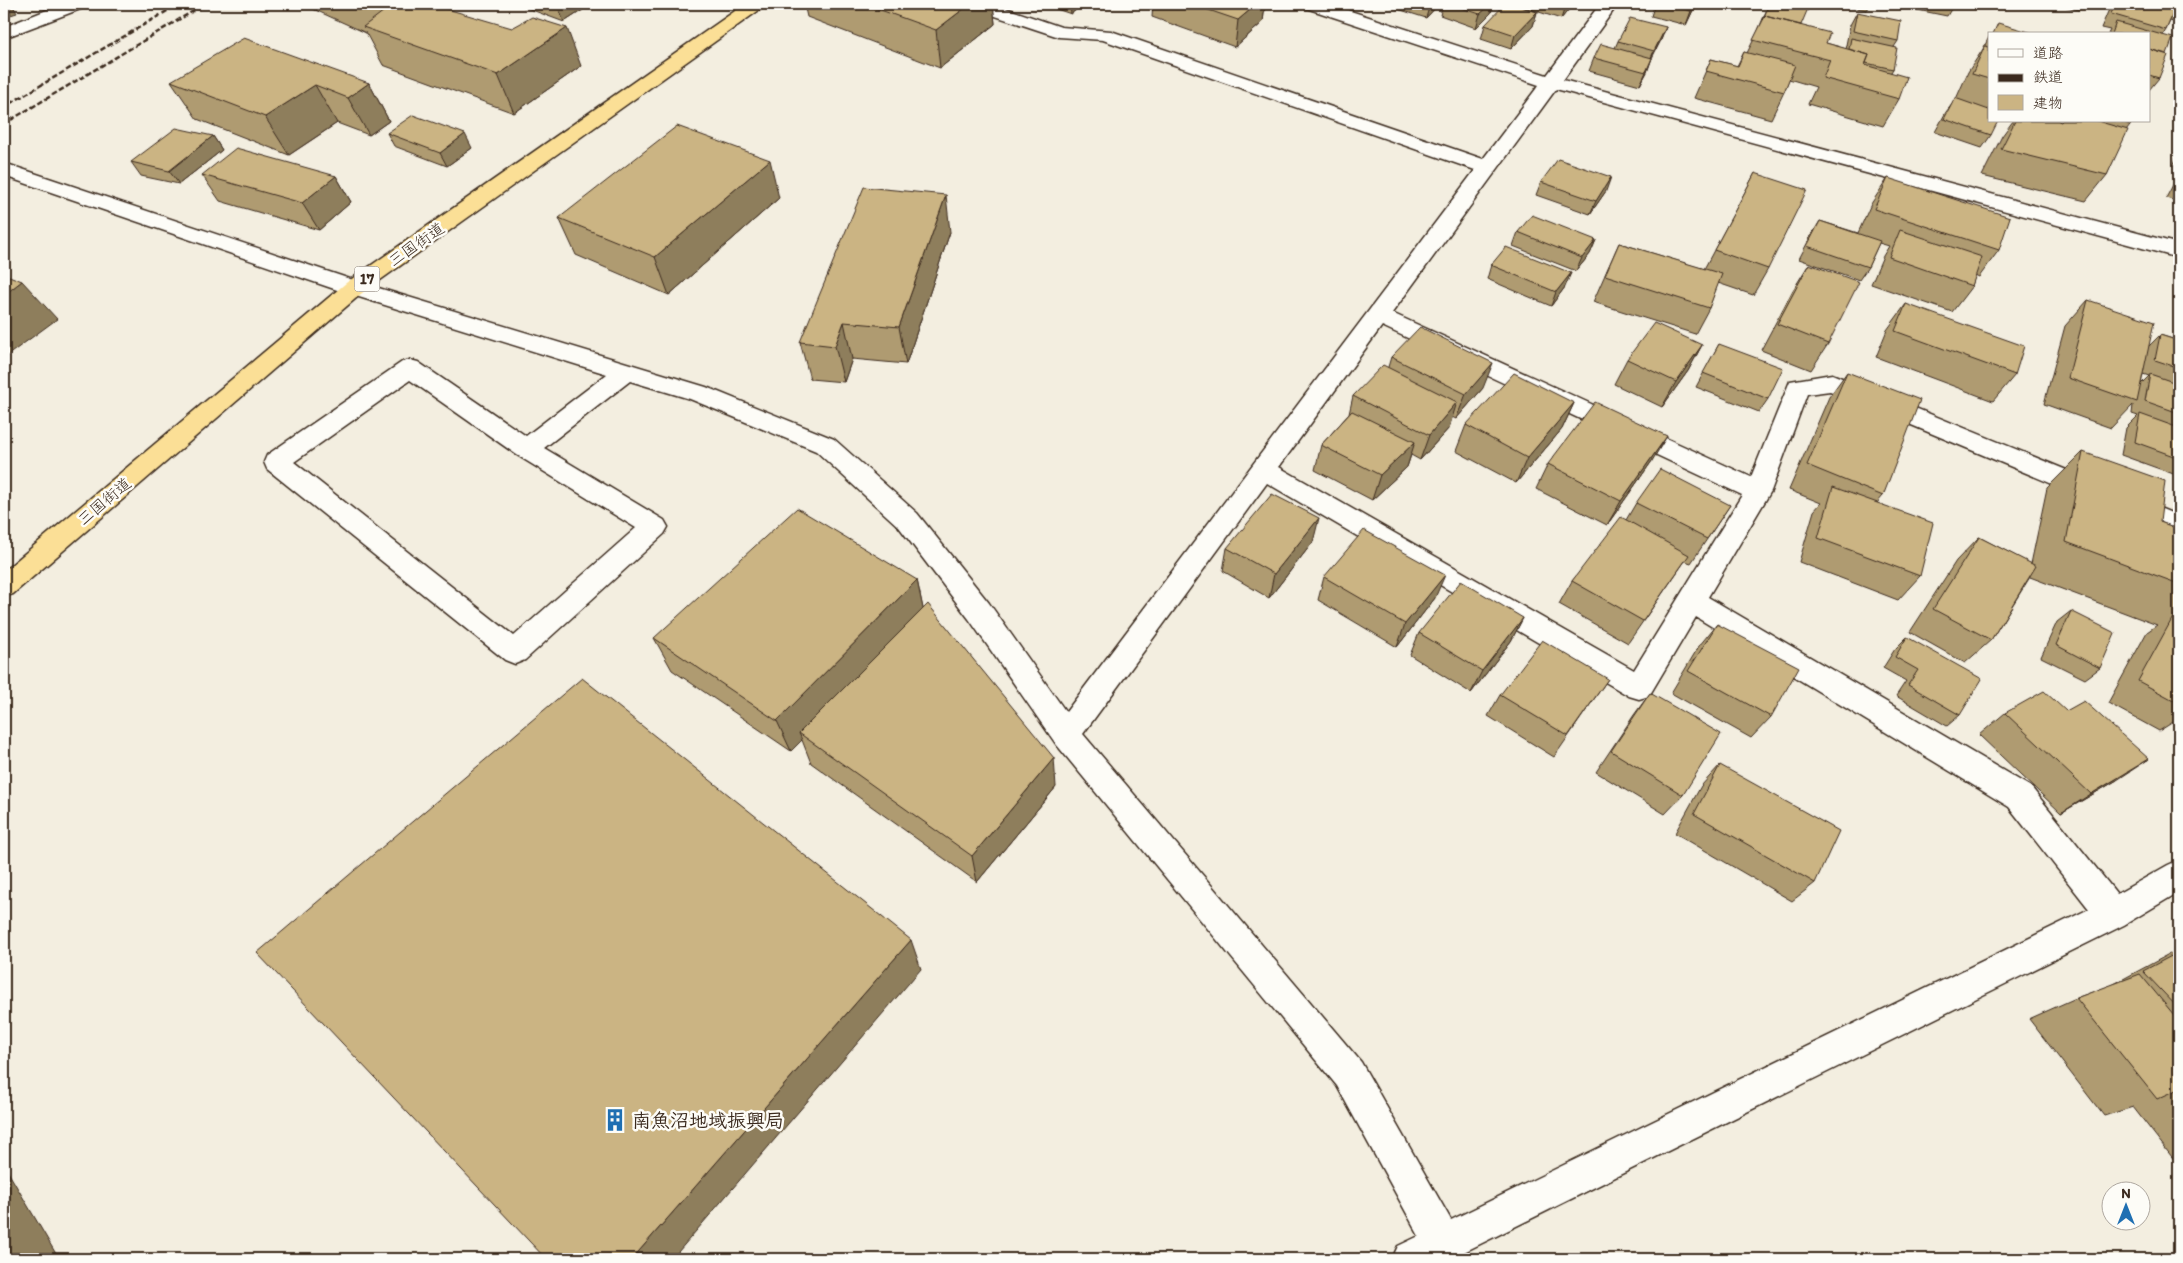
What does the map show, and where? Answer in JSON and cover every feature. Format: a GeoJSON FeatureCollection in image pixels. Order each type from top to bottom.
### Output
{"type":"FeatureCollection","features":[{"type":"Feature","properties":{"kind":"highway","name":"三国街道"},"geometry":{"type":"LineString","coordinates":[[4,586],[354,288],[756,4]]}},
{"type":"Feature","properties":{"kind":"street"},"geometry":{"type":"LineString","coordinates":[[4,33],[77,4]]}},
{"type":"Feature","properties":{"kind":"street"},"geometry":{"type":"LineString","coordinates":[[977,4],[1059,32],[1105,35],[1487,167]]}},
{"type":"Feature","properties":{"kind":"street"},"geometry":{"type":"LineString","coordinates":[[1312,4],[1550,82],[2179,251]]}},
{"type":"Feature","properties":{"kind":"street"},"geometry":{"type":"LineString","coordinates":[[1066,735],[1609,4]]}},
{"type":"Feature","properties":{"kind":"street"},"geometry":{"type":"LineString","coordinates":[[4,169],[354,288],[698,392],[825,445],[908,520],[979,611],[1066,735],[1349,1074],[1442,1243]]}},
{"type":"Feature","properties":{"kind":"street"},"geometry":{"type":"LineString","coordinates":[[1377,315],[1758,491]]}},
{"type":"Feature","properties":{"kind":"street"},"geometry":{"type":"LineString","coordinates":[[410,368],[526,449],[655,527],[515,652],[276,462],[410,368]]}},
{"type":"Feature","properties":{"kind":"street"},"geometry":{"type":"LineString","coordinates":[[526,449],[626,370]]}},
{"type":"Feature","properties":{"kind":"street"},"geometry":{"type":"LineString","coordinates":[[1263,469],[1639,687],[1758,491],[1798,386],[1832,382],[2179,527]]}},
{"type":"Feature","properties":{"kind":"street"},"geometry":{"type":"LineString","coordinates":[[1691,601],[2020,797],[2113,914]]}},
{"type":"Feature","properties":{"kind":"street"},"geometry":{"type":"LineString","coordinates":[[1411,1259],[2113,914],[2179,875]]}},
{"type":"Feature","properties":{"kind":"building"},"geometry":{"type":"Polygon","coordinates":[[[366,4],[430,4],[512,28],[532,17],[567,28],[498,75],[363,27],[384,11],[366,4]]]}},
{"type":"Feature","properties":{"kind":"building"},"geometry":{"type":"Polygon","coordinates":[[[864,4],[970,4],[936,30],[864,4]]]}},
{"type":"Feature","properties":{"kind":"building"},"geometry":{"type":"Polygon","coordinates":[[[1191,4],[1257,4],[1238,20],[1191,4]]]}},
{"type":"Feature","properties":{"kind":"building"},"geometry":{"type":"Polygon","coordinates":[[[1449,4],[1491,4],[1480,14],[1449,4]]]}},
{"type":"Feature","properties":{"kind":"building"},"geometry":{"type":"Polygon","coordinates":[[[1505,4],[1512,4],[1537,12],[1515,35],[1485,25],[1505,4]]]}},
{"type":"Feature","properties":{"kind":"building"},"geometry":{"type":"Polygon","coordinates":[[[1661,4],[1695,4],[1691,11],[1661,4]]]}},
{"type":"Feature","properties":{"kind":"building"},"geometry":{"type":"Polygon","coordinates":[[[1769,4],[1809,6],[1801,25],[1765,16],[1763,20],[1769,4]]]}},
{"type":"Feature","properties":{"kind":"building"},"geometry":{"type":"Polygon","coordinates":[[[2115,4],[2156,4],[2175,9],[2166,30],[2111,14],[2115,4]]]}},
{"type":"Feature","properties":{"kind":"building"},"geometry":{"type":"Polygon","coordinates":[[[2167,4],[2179,4],[2179,7],[2167,4]]]}},
{"type":"Feature","properties":{"kind":"building"},"geometry":{"type":"Polygon","coordinates":[[[1857,12],[1901,21],[1898,41],[1853,31],[1857,12]]]}},
{"type":"Feature","properties":{"kind":"building"},"geometry":{"type":"Polygon","coordinates":[[[1765,16],[1830,33],[1826,43],[1869,55],[1865,65],[1907,77],[1899,99],[1823,78],[1830,60],[1753,40],[1765,16]]]}},
{"type":"Feature","properties":{"kind":"building"},"geometry":{"type":"Polygon","coordinates":[[[1630,18],[1666,27],[1654,51],[1618,41],[1630,18]]]}},
{"type":"Feature","properties":{"kind":"building"},"geometry":{"type":"Polygon","coordinates":[[[2116,22],[2173,38],[2167,54],[2150,49],[2150,32],[2113,32],[2116,22]]]}},
{"type":"Feature","properties":{"kind":"building"},"geometry":{"type":"Polygon","coordinates":[[[1998,23],[2029,32],[1994,32],[1998,23]]]}},
{"type":"Feature","properties":{"kind":"building"},"geometry":{"type":"Polygon","coordinates":[[[244,38],[369,83],[348,98],[315,85],[265,117],[171,81],[244,38]]]}},
{"type":"Feature","properties":{"kind":"building"},"geometry":{"type":"Polygon","coordinates":[[[1851,38],[1897,48],[1893,69],[1866,63],[1869,55],[1849,49],[1851,38]]]}},
{"type":"Feature","properties":{"kind":"building"},"geometry":{"type":"Polygon","coordinates":[[[1601,44],[1652,58],[1646,72],[1594,58],[1601,44]]]}},
{"type":"Feature","properties":{"kind":"building"},"geometry":{"type":"Polygon","coordinates":[[[1985,46],[1988,47],[1988,79],[1972,74],[1985,46]]]}},
{"type":"Feature","properties":{"kind":"building"},"geometry":{"type":"Polygon","coordinates":[[[2150,49],[2168,55],[2159,78],[2150,75],[2150,49]]]}},
{"type":"Feature","properties":{"kind":"building"},"geometry":{"type":"Polygon","coordinates":[[[1744,52],[1795,65],[1784,92],[1706,71],[1711,59],[1738,66],[1744,52]]]}},
{"type":"Feature","properties":{"kind":"building"},"geometry":{"type":"Polygon","coordinates":[[[1955,98],[1988,110],[1988,122],[1998,122],[1991,135],[1944,119],[1955,98]]]}},
{"type":"Feature","properties":{"kind":"building"},"geometry":{"type":"Polygon","coordinates":[[[413,115],[465,134],[440,153],[387,133],[413,115]]]}},
{"type":"Feature","properties":{"kind":"building"},"geometry":{"type":"Polygon","coordinates":[[[2014,122],[2100,122],[2128,130],[2107,175],[2001,149],[2014,122]]]}},
{"type":"Feature","properties":{"kind":"building"},"geometry":{"type":"Polygon","coordinates":[[[677,126],[770,160],[655,257],[559,218],[677,126]]]}},
{"type":"Feature","properties":{"kind":"building"},"geometry":{"type":"Polygon","coordinates":[[[176,128],[213,136],[169,171],[131,162],[176,128]]]}},
{"type":"Feature","properties":{"kind":"building"},"geometry":{"type":"Polygon","coordinates":[[[236,148],[336,176],[302,203],[202,175],[236,148]]]}},
{"type":"Feature","properties":{"kind":"building"},"geometry":{"type":"Polygon","coordinates":[[[1558,159],[1611,177],[1596,201],[1541,182],[1558,159]]]}},
{"type":"Feature","properties":{"kind":"building"},"geometry":{"type":"Polygon","coordinates":[[[1755,173],[1807,190],[1768,269],[1714,250],[1755,173]]]}},
{"type":"Feature","properties":{"kind":"building"},"geometry":{"type":"Polygon","coordinates":[[[1888,178],[2010,217],[1999,250],[1874,209],[1888,178]]]}},
{"type":"Feature","properties":{"kind":"building"},"geometry":{"type":"Polygon","coordinates":[[[864,187],[946,195],[899,327],[844,322],[835,346],[800,342],[864,187]]]}},
{"type":"Feature","properties":{"kind":"building"},"geometry":{"type":"Polygon","coordinates":[[[1532,215],[1596,240],[1582,258],[1518,232],[1532,215]]]}},
{"type":"Feature","properties":{"kind":"building"},"geometry":{"type":"Polygon","coordinates":[[[1820,221],[1880,241],[1868,267],[1807,246],[1820,221]]]}},
{"type":"Feature","properties":{"kind":"building"},"geometry":{"type":"Polygon","coordinates":[[[1900,230],[1982,257],[1972,286],[1889,257],[1900,230]]]}},
{"type":"Feature","properties":{"kind":"building"},"geometry":{"type":"Polygon","coordinates":[[[1619,243],[1722,274],[1709,308],[1605,275],[1619,243]]]}},
{"type":"Feature","properties":{"kind":"building"},"geometry":{"type":"Polygon","coordinates":[[[1506,247],[1571,273],[1556,292],[1491,265],[1506,247]]]}},
{"type":"Feature","properties":{"kind":"building"},"geometry":{"type":"Polygon","coordinates":[[[1809,264],[1859,282],[1828,344],[1777,324],[1809,264]]]}},
{"type":"Feature","properties":{"kind":"building"},"geometry":{"type":"Polygon","coordinates":[[[4,274],[22,281],[4,295],[4,274]]]}},
{"type":"Feature","properties":{"kind":"building"},"geometry":{"type":"Polygon","coordinates":[[[2088,300],[2154,322],[2137,402],[2068,378],[2088,300]]]}},
{"type":"Feature","properties":{"kind":"building"},"geometry":{"type":"Polygon","coordinates":[[[1906,304],[2024,346],[2015,375],[1895,331],[1906,304]]]}},
{"type":"Feature","properties":{"kind":"building"},"geometry":{"type":"Polygon","coordinates":[[[1654,323],[1702,345],[1676,382],[1627,359],[1654,323]]]}},
{"type":"Feature","properties":{"kind":"building"},"geometry":{"type":"Polygon","coordinates":[[[1420,327],[1493,363],[1466,394],[1391,357],[1420,327]]]}},
{"type":"Feature","properties":{"kind":"building"},"geometry":{"type":"Polygon","coordinates":[[[2160,335],[2179,341],[2179,368],[2155,360],[2160,335]]]}},
{"type":"Feature","properties":{"kind":"building"},"geometry":{"type":"Polygon","coordinates":[[[1719,344],[1783,368],[1768,399],[1703,373],[1719,344]]]}},
{"type":"Feature","properties":{"kind":"building"},"geometry":{"type":"Polygon","coordinates":[[[1383,365],[1457,402],[1429,435],[1353,396],[1383,365]]]}},
{"type":"Feature","properties":{"kind":"building"},"geometry":{"type":"Polygon","coordinates":[[[1847,372],[1920,400],[1883,496],[1807,465],[1847,372]]]}},
{"type":"Feature","properties":{"kind":"building"},"geometry":{"type":"Polygon","coordinates":[[[1514,373],[1574,403],[1527,458],[1466,425],[1514,373]]]}},
{"type":"Feature","properties":{"kind":"building"},"geometry":{"type":"Polygon","coordinates":[[[2150,374],[2179,384],[2179,413],[2145,401],[2150,374]]]}},
{"type":"Feature","properties":{"kind":"building"},"geometry":{"type":"Polygon","coordinates":[[[1595,402],[1667,436],[1621,501],[1548,464],[1595,402]]]}},
{"type":"Feature","properties":{"kind":"building"},"geometry":{"type":"Polygon","coordinates":[[[1352,411],[1415,442],[1380,475],[1321,445],[1352,411]]]}},
{"type":"Feature","properties":{"kind":"building"},"geometry":{"type":"Polygon","coordinates":[[[2140,414],[2179,428],[2179,458],[2135,442],[2140,414]]]}},
{"type":"Feature","properties":{"kind":"building"},"geometry":{"type":"Polygon","coordinates":[[[2083,452],[2165,481],[2160,522],[2179,529],[2179,584],[2066,542],[2083,452]]]}},
{"type":"Feature","properties":{"kind":"building"},"geometry":{"type":"Polygon","coordinates":[[[1660,469],[1730,505],[1707,539],[1636,503],[1660,469]]]}},
{"type":"Feature","properties":{"kind":"building"},"geometry":{"type":"Polygon","coordinates":[[[1833,487],[1933,523],[1920,576],[1818,538],[1833,487]]]}},
{"type":"Feature","properties":{"kind":"building"},"geometry":{"type":"Polygon","coordinates":[[[1272,494],[1319,518],[1274,574],[1227,548],[1272,494]]]}},
{"type":"Feature","properties":{"kind":"building"},"geometry":{"type":"Polygon","coordinates":[[[797,508],[917,580],[777,721],[654,638],[797,508]]]}},
{"type":"Feature","properties":{"kind":"building"},"geometry":{"type":"Polygon","coordinates":[[[1621,517],[1689,555],[1643,621],[1572,581],[1621,517]]]}},
{"type":"Feature","properties":{"kind":"building"},"geometry":{"type":"Polygon","coordinates":[[[1364,530],[1445,575],[1405,624],[1324,577],[1364,530]]]}},
{"type":"Feature","properties":{"kind":"building"},"geometry":{"type":"Polygon","coordinates":[[[1979,537],[2036,566],[1991,640],[1933,609],[1979,537]]]}},
{"type":"Feature","properties":{"kind":"building"},"geometry":{"type":"Polygon","coordinates":[[[1461,581],[1523,618],[1482,671],[1419,633],[1461,581]]]}},
{"type":"Feature","properties":{"kind":"building"},"geometry":{"type":"Polygon","coordinates":[[[928,604],[1054,758],[972,856],[799,733],[928,604]]]}},
{"type":"Feature","properties":{"kind":"building"},"geometry":{"type":"Polygon","coordinates":[[[2177,610],[2179,611],[2179,703],[2138,681],[2177,610]]]}},
{"type":"Feature","properties":{"kind":"building"},"geometry":{"type":"Polygon","coordinates":[[[2071,611],[2115,633],[2100,668],[2056,645],[2071,611]]]}},
{"type":"Feature","properties":{"kind":"building"},"geometry":{"type":"Polygon","coordinates":[[[1717,624],[1799,667],[1771,717],[1688,671],[1717,624]]]}},
{"type":"Feature","properties":{"kind":"building"},"geometry":{"type":"Polygon","coordinates":[[[1907,637],[1982,679],[1960,715],[1908,685],[1918,670],[1895,657],[1907,637]]]}},
{"type":"Feature","properties":{"kind":"building"},"geometry":{"type":"Polygon","coordinates":[[[1542,640],[1608,679],[1568,736],[1500,695],[1542,640]]]}},
{"type":"Feature","properties":{"kind":"building","name":"南魚沼地域振興局"},"geometry":{"type":"Polygon","coordinates":[[[582,678],[911,940],[632,1259],[546,1259],[257,953],[582,678]]]}},
{"type":"Feature","properties":{"kind":"building"},"geometry":{"type":"Polygon","coordinates":[[[2044,691],[2066,711],[2084,701],[2149,759],[2091,794],[2005,713],[2044,691]]]}},
{"type":"Feature","properties":{"kind":"building"},"geometry":{"type":"Polygon","coordinates":[[[1650,693],[1721,734],[1683,795],[1611,751],[1650,693]]]}},
{"type":"Feature","properties":{"kind":"building"},"geometry":{"type":"Polygon","coordinates":[[[1720,765],[1839,831],[1815,883],[1694,814],[1720,765]]]}},
{"type":"Feature","properties":{"kind":"building"},"geometry":{"type":"Polygon","coordinates":[[[2179,952],[2179,1009],[2143,971],[2179,952]]]}},
{"type":"Feature","properties":{"kind":"building"},"geometry":{"type":"Polygon","coordinates":[[[2140,974],[2179,1021],[2179,1089],[2157,1099],[2076,998],[2140,974]]]}},
{"type":"Feature","properties":{"kind":"railway"},"geometry":{"type":"LineString","coordinates":[[4,107],[179,4]]}},
{"type":"Feature","properties":{"kind":"railway"},"geometry":{"type":"LineString","coordinates":[[4,124],[205,4]]}},
{"type":"Feature","properties":{"kind":"place","name":"南魚沼地域振興局"},"geometry":{"type":"Point","coordinates":[615,1120]}}]}
